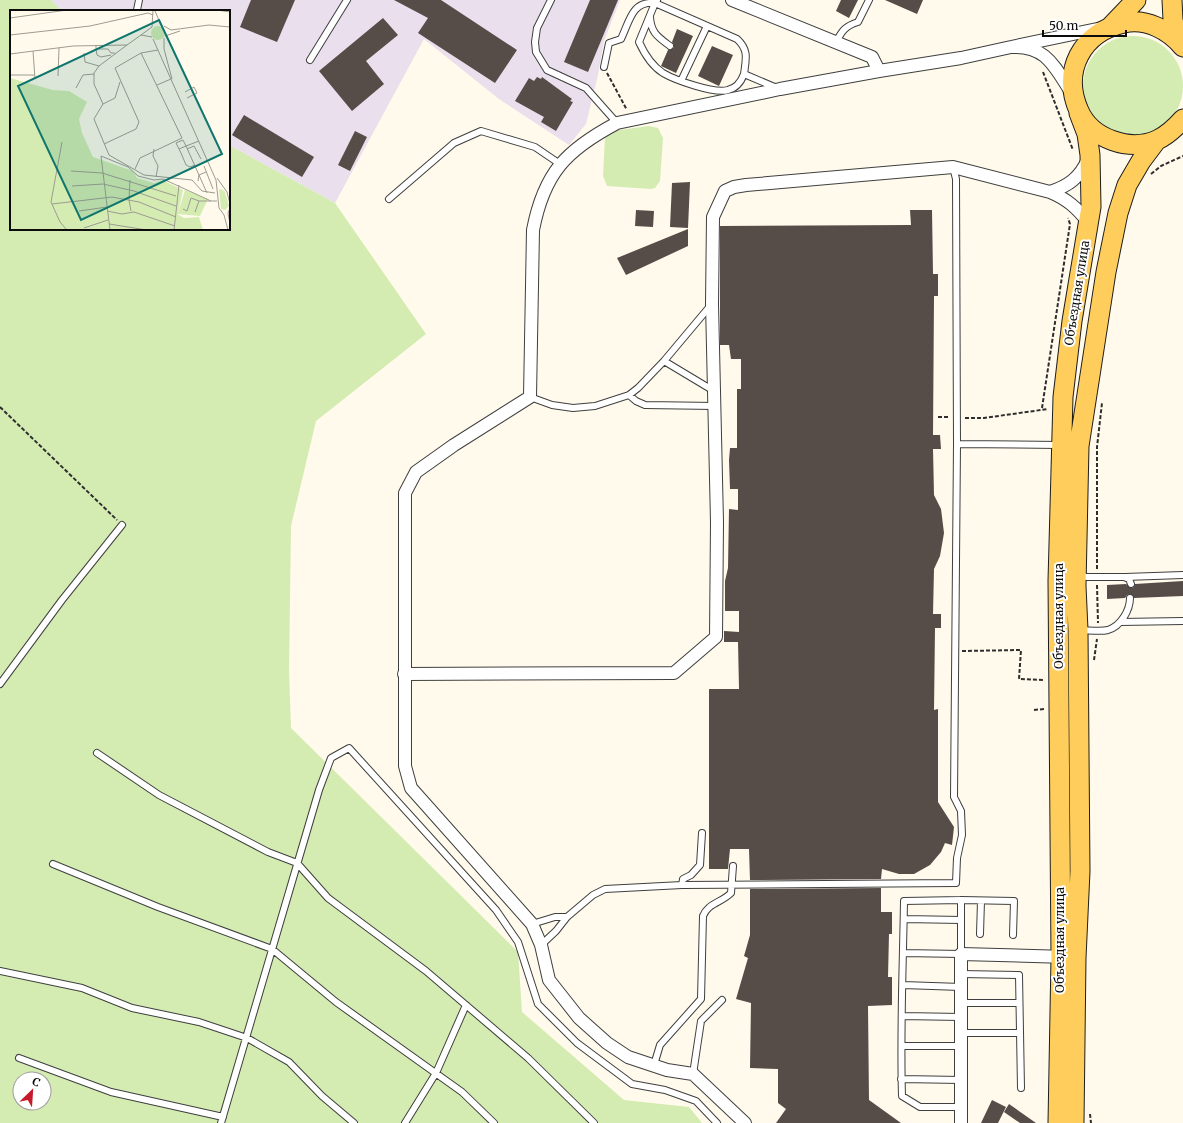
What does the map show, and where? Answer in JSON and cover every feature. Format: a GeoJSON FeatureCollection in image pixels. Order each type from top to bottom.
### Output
{"type":"FeatureCollection","features":[{"type":"Feature","properties":{"kind":"main road"},"geometry":{"type":"LineString","coordinates":[[1111,26],[1136,0]]}},
{"type":"Feature","properties":{"kind":"main road"},"geometry":{"type":"LineString","coordinates":[[1172,0],[1173,20],[1180,44]]}},
{"type":"Feature","properties":{"kind":"main road"},"geometry":{"type":"LineString","coordinates":[[1111,26],[1129,22],[1147,23],[1164,30],[1180,44]]}},
{"type":"Feature","properties":{"kind":"main road","name":"Объездная улица"},"geometry":{"type":"LineString","coordinates":[[1058,1123],[1068,957],[1080,871],[1078,630],[1076,570],[1071,445],[1063,397],[1091,207],[1082,154],[1087,134],[1073,94],[1073,73],[1080,53],[1093,36],[1111,26]]}},
{"type":"Feature","properties":{"kind":"main road"},"geometry":{"type":"LineString","coordinates":[[1079,113],[1090,127],[1104,138],[1115,142],[1138,145],[1173,131]]}},
{"type":"Feature","properties":{"kind":"main road","name":"Объездная улица"},"geometry":{"type":"LineString","coordinates":[[1074,1123],[1058,581],[1071,445],[1118,212],[1127,185],[1141,161],[1173,131]]}},
{"type":"Feature","properties":{"kind":"street"},"geometry":{"type":"LineString","coordinates":[[732,0],[872,57],[879,71]]}},
{"type":"Feature","properties":{"kind":"street"},"geometry":{"type":"LineString","coordinates":[[745,1123],[693,1074],[628,1057],[607,1043],[579,1018],[549,980],[541,946],[532,924],[411,788],[405,766],[405,493],[416,472],[454,445],[530,397],[533,230],[537,208],[544,189],[560,164],[564,159],[594,135],[617,123],[780,89],[961,58],[1111,26]]}},
{"type":"Feature","properties":{"kind":"street"},"geometry":{"type":"LineString","coordinates":[[1011,47],[1023,46],[1034,48],[1045,56],[1054,65],[1073,94]]}},
{"type":"Feature","properties":{"kind":"street"},"geometry":{"type":"LineString","coordinates":[[1050,192],[1066,186],[1077,177],[1082,154]]}},
{"type":"Feature","properties":{"kind":"street"},"geometry":{"type":"LineString","coordinates":[[404,674],[674,673],[716,637],[717,522],[712,304],[713,218],[725,191],[734,187],[746,185],[953,167],[1050,192],[1062,197],[1077,207],[1088,222]]}},
{"type":"Feature","properties":{"kind":"street"},"geometry":{"type":"LineString","coordinates":[[961,1123],[961,954],[1068,957]]}},
{"type":"Feature","properties":{"kind":"lane"},"geometry":{"type":"LineString","coordinates":[[137,10],[139,0]]}},
{"type":"Feature","properties":{"kind":"lane"},"geometry":{"type":"LineString","coordinates":[[310,60],[347,0]]}},
{"type":"Feature","properties":{"kind":"lane"},"geometry":{"type":"LineString","coordinates":[[551,0],[537,28],[535,42],[536,52],[547,70],[586,88],[617,123]]}},
{"type":"Feature","properties":{"kind":"lane"},"geometry":{"type":"LineString","coordinates":[[836,42],[842,30],[848,25],[858,22],[869,0]]}},
{"type":"Feature","properties":{"kind":"lane"},"geometry":{"type":"LineString","coordinates":[[604,67],[609,43],[621,39],[636,8],[645,2],[656,1],[737,39],[744,45],[746,54],[744,74],[740,84],[727,91],[709,89],[681,81],[662,72],[644,53],[639,42],[656,1]]}},
{"type":"Feature","properties":{"kind":"lane"},"geometry":{"type":"LineString","coordinates":[[650,16],[651,28],[660,39],[670,46]]}},
{"type":"Feature","properties":{"kind":"lane"},"geometry":{"type":"LineString","coordinates":[[681,81],[707,26]]}},
{"type":"Feature","properties":{"kind":"lane"},"geometry":{"type":"LineString","coordinates":[[685,53],[693,56]]}},
{"type":"Feature","properties":{"kind":"lane"},"geometry":{"type":"LineString","coordinates":[[744,74],[780,89]]}},
{"type":"Feature","properties":{"kind":"lane"},"geometry":{"type":"LineString","coordinates":[[389,199],[454,143],[481,131],[535,147],[560,164]]}},
{"type":"Feature","properties":{"kind":"lane"},"geometry":{"type":"LineString","coordinates":[[541,946],[556,932],[567,917],[593,895],[605,889],[682,885],[956,883],[957,858],[962,835],[961,810],[954,797],[957,444],[956,179],[953,167]]}},
{"type":"Feature","properties":{"kind":"lane"},"geometry":{"type":"LineString","coordinates":[[530,397],[552,405],[573,408],[595,406],[629,395],[638,388],[664,361],[712,304]]}},
{"type":"Feature","properties":{"kind":"lane"},"geometry":{"type":"LineString","coordinates":[[664,361],[715,391]]}},
{"type":"Feature","properties":{"kind":"lane"},"geometry":{"type":"LineString","coordinates":[[629,395],[636,401],[645,405],[715,406]]}},
{"type":"Feature","properties":{"kind":"lane"},"geometry":{"type":"LineString","coordinates":[[957,444],[1071,445]]}},
{"type":"Feature","properties":{"kind":"lane"},"geometry":{"type":"LineString","coordinates":[[0,684],[62,600],[122,525]]}},
{"type":"Feature","properties":{"kind":"lane"},"geometry":{"type":"LineString","coordinates":[[1076,570],[1086,577],[1183,575]]}},
{"type":"Feature","properties":{"kind":"lane"},"geometry":{"type":"LineString","coordinates":[[1124,577],[1129,579],[1131,584]]}},
{"type":"Feature","properties":{"kind":"lane"},"geometry":{"type":"LineString","coordinates":[[1078,630],[1108,630],[1120,622],[1130,609],[1130,598]]}},
{"type":"Feature","properties":{"kind":"lane"},"geometry":{"type":"LineString","coordinates":[[1120,622],[1183,621]]}},
{"type":"Feature","properties":{"kind":"lane"},"geometry":{"type":"LineString","coordinates":[[19,1058],[111,1092],[222,1120],[247,1038],[296,863],[319,790],[331,758],[349,748],[496,910],[518,942],[538,1004],[577,1043],[632,1084],[665,1090],[696,1101],[717,1123]]}},
{"type":"Feature","properties":{"kind":"lane"},"geometry":{"type":"LineString","coordinates":[[97,753],[159,795],[268,852],[296,863],[328,898],[426,971],[528,1058],[594,1123]]}},
{"type":"Feature","properties":{"kind":"lane"},"geometry":{"type":"LineString","coordinates":[[682,885],[683,879],[691,875],[700,865],[702,833]]}},
{"type":"Feature","properties":{"kind":"lane"},"geometry":{"type":"LineString","coordinates":[[53,864],[158,907],[272,949],[336,1002],[462,1092],[494,1123]]}},
{"type":"Feature","properties":{"kind":"lane"},"geometry":{"type":"LineString","coordinates":[[654,1065],[660,1045],[701,999],[703,916],[705,910],[710,905],[726,898],[731,893],[733,866]]}},
{"type":"Feature","properties":{"kind":"lane"},"geometry":{"type":"LineString","coordinates":[[903,953],[961,954],[961,900]]}},
{"type":"Feature","properties":{"kind":"lane"},"geometry":{"type":"LineString","coordinates":[[961,1107],[920,1107],[902,1096],[904,901],[1014,901],[1013,935]]}},
{"type":"Feature","properties":{"kind":"lane"},"geometry":{"type":"LineString","coordinates":[[980,934],[981,901]]}},
{"type":"Feature","properties":{"kind":"lane"},"geometry":{"type":"LineString","coordinates":[[532,924],[555,917],[567,917]]}},
{"type":"Feature","properties":{"kind":"lane"},"geometry":{"type":"LineString","coordinates":[[904,919],[961,920]]}},
{"type":"Feature","properties":{"kind":"lane"},"geometry":{"type":"LineString","coordinates":[[0,971],[82,988],[132,1008],[199,1022],[247,1038],[289,1062],[322,1096],[354,1123]]}},
{"type":"Feature","properties":{"kind":"lane"},"geometry":{"type":"LineString","coordinates":[[961,974],[1019,974],[1021,1088]]}},
{"type":"Feature","properties":{"kind":"lane"},"geometry":{"type":"LineString","coordinates":[[903,985],[961,987]]}},
{"type":"Feature","properties":{"kind":"lane"},"geometry":{"type":"LineString","coordinates":[[693,1074],[702,1021],[722,1000]]}},
{"type":"Feature","properties":{"kind":"lane"},"geometry":{"type":"LineString","coordinates":[[961,1003],[1019,1003]]}},
{"type":"Feature","properties":{"kind":"lane"},"geometry":{"type":"LineString","coordinates":[[405,1123],[436,1073],[466,1005]]}},
{"type":"Feature","properties":{"kind":"lane"},"geometry":{"type":"LineString","coordinates":[[902,1016],[961,1017]]}},
{"type":"Feature","properties":{"kind":"lane"},"geometry":{"type":"LineString","coordinates":[[961,1033],[1020,1033]]}},
{"type":"Feature","properties":{"kind":"lane"},"geometry":{"type":"LineString","coordinates":[[902,1046],[961,1046]]}},
{"type":"Feature","properties":{"kind":"lane"},"geometry":{"type":"LineString","coordinates":[[901,1079],[961,1080]]}},
{"type":"Feature","properties":{"kind":"path"},"geometry":{"type":"LineString","coordinates":[[604,67],[632,120]]}},
{"type":"Feature","properties":{"kind":"path"},"geometry":{"type":"LineString","coordinates":[[1042,70],[1082,154]]}},
{"type":"Feature","properties":{"kind":"path"},"geometry":{"type":"LineString","coordinates":[[938,417],[984,418],[1042,408],[1070,224],[1067,215]]}},
{"type":"Feature","properties":{"kind":"path"},"geometry":{"type":"LineString","coordinates":[[0,407],[122,525]]}},
{"type":"Feature","properties":{"kind":"path"},"geometry":{"type":"LineString","coordinates":[[955,651],[1021,650],[1020,679],[1045,680],[1045,687]]}},
{"type":"Feature","properties":{"kind":"path"},"geometry":{"type":"LineString","coordinates":[[1034,710],[1046,709]]}},
{"type":"Feature","properties":{"kind":"shaded area"},"geometry":{"type":"Polygon","coordinates":[[[51,0],[620,0],[604,41],[598,75],[586,124],[569,145],[499,99],[424,39],[335,203],[230,146],[230,10],[61,10],[51,0]]]}},
{"type":"Feature","properties":{"kind":"green space"},"geometry":{"type":"Polygon","coordinates":[[[0,0],[51,0],[61,10],[10,10],[10,230],[230,230],[230,146],[335,203],[426,334],[316,421],[291,526],[289,670],[291,728],[518,952],[522,1012],[624,1100],[689,1107],[702,1123],[0,1123],[0,0]]]}},
{"type":"Feature","properties":{"kind":"green space"},"geometry":{"type":"Polygon","coordinates":[[[1133,36],[1152,40],[1168,51],[1179,67],[1183,86],[1179,105],[1168,121],[1152,132],[1133,136],[1114,132],[1098,121],[1087,105],[1083,86],[1087,67],[1098,51],[1114,40],[1133,36]]]}},
{"type":"Feature","properties":{"kind":"green space"},"geometry":{"type":"Polygon","coordinates":[[[649,126],[658,128],[663,138],[660,181],[655,188],[651,189],[607,186],[603,176],[605,136],[612,131],[649,126]]]}},
{"type":"Feature","properties":{"kind":"building"},"geometry":{"type":"Polygon","coordinates":[[[251,0],[295,0],[277,42],[240,27],[251,0]]]}},
{"type":"Feature","properties":{"kind":"building"},"geometry":{"type":"Polygon","coordinates":[[[394,0],[441,0],[517,50],[495,83],[418,33],[428,18],[394,0]]]}},
{"type":"Feature","properties":{"kind":"building"},"geometry":{"type":"Polygon","coordinates":[[[590,0],[618,0],[588,72],[564,62],[590,0]]]}},
{"type":"Feature","properties":{"kind":"building"},"geometry":{"type":"Polygon","coordinates":[[[841,0],[858,0],[849,18],[836,11],[841,0]]]}},
{"type":"Feature","properties":{"kind":"building"},"geometry":{"type":"Polygon","coordinates":[[[885,0],[923,0],[917,14],[885,0]]]}},
{"type":"Feature","properties":{"kind":"building"},"geometry":{"type":"Polygon","coordinates":[[[383,18],[398,35],[366,61],[384,84],[352,111],[319,71],[383,18]]]}},
{"type":"Feature","properties":{"kind":"building"},"geometry":{"type":"Polygon","coordinates":[[[677,29],[693,36],[676,73],[661,66],[668,50],[674,48],[672,42],[677,29]]]}},
{"type":"Feature","properties":{"kind":"building"},"geometry":{"type":"Polygon","coordinates":[[[712,46],[733,55],[719,86],[698,76],[712,46]]]}},
{"type":"Feature","properties":{"kind":"building"},"geometry":{"type":"Polygon","coordinates":[[[537,77],[541,79],[542,77],[572,99],[570,101],[573,102],[556,131],[541,122],[544,117],[515,101],[529,78],[534,81],[537,77]]]}},
{"type":"Feature","properties":{"kind":"building"},"geometry":{"type":"Polygon","coordinates":[[[244,115],[314,157],[302,177],[232,135],[244,115]]]}},
{"type":"Feature","properties":{"kind":"building"},"geometry":{"type":"Polygon","coordinates":[[[355,131],[367,137],[350,171],[338,165],[355,131]]]}},
{"type":"Feature","properties":{"kind":"building"},"geometry":{"type":"Polygon","coordinates":[[[690,182],[688,228],[670,227],[672,183],[690,182]]]}},
{"type":"Feature","properties":{"kind":"building"},"geometry":{"type":"Polygon","coordinates":[[[636,210],[654,211],[653,227],[635,226],[636,210]]]}},
{"type":"Feature","properties":{"kind":"building"},"geometry":{"type":"Polygon","coordinates":[[[910,210],[932,210],[933,274],[938,274],[938,296],[934,296],[933,435],[940,435],[941,449],[933,449],[934,495],[941,509],[944,533],[940,556],[934,569],[933,614],[941,614],[941,628],[935,628],[934,710],[938,709],[938,802],[954,827],[952,845],[945,843],[941,852],[930,865],[914,874],[899,874],[882,869],[881,879],[750,880],[749,849],[730,849],[728,869],[709,869],[709,689],[739,689],[738,642],[724,642],[724,631],[739,632],[739,611],[725,611],[725,581],[728,568],[729,509],[738,510],[738,489],[730,489],[729,460],[730,448],[737,448],[737,389],[741,389],[741,359],[731,359],[729,345],[720,345],[720,226],[911,225],[910,210]]]}},
{"type":"Feature","properties":{"kind":"building"},"geometry":{"type":"Polygon","coordinates":[[[688,229],[688,246],[626,275],[617,258],[688,229]]]}},
{"type":"Feature","properties":{"kind":"building"},"geometry":{"type":"Polygon","coordinates":[[[1183,581],[1183,596],[1134,598],[1130,594],[1125,598],[1107,599],[1107,585],[1126,584],[1131,588],[1134,587],[1135,584],[1183,581]]]}},
{"type":"Feature","properties":{"kind":"building"},"geometry":{"type":"Polygon","coordinates":[[[881,888],[881,912],[892,912],[892,934],[889,934],[888,977],[892,977],[892,1005],[868,1006],[869,1100],[901,1123],[776,1123],[786,1109],[778,1103],[778,1069],[750,1068],[751,1003],[736,999],[748,958],[744,956],[750,935],[750,889],[881,888]]]}},
{"type":"Feature","properties":{"kind":"building"},"geometry":{"type":"Polygon","coordinates":[[[992,1100],[1006,1107],[998,1123],[981,1123],[992,1100]]]}},
{"type":"Feature","properties":{"kind":"building"},"geometry":{"type":"Polygon","coordinates":[[[1009,1104],[1036,1123],[1020,1123],[1004,1112],[1009,1104]]]}}]}
